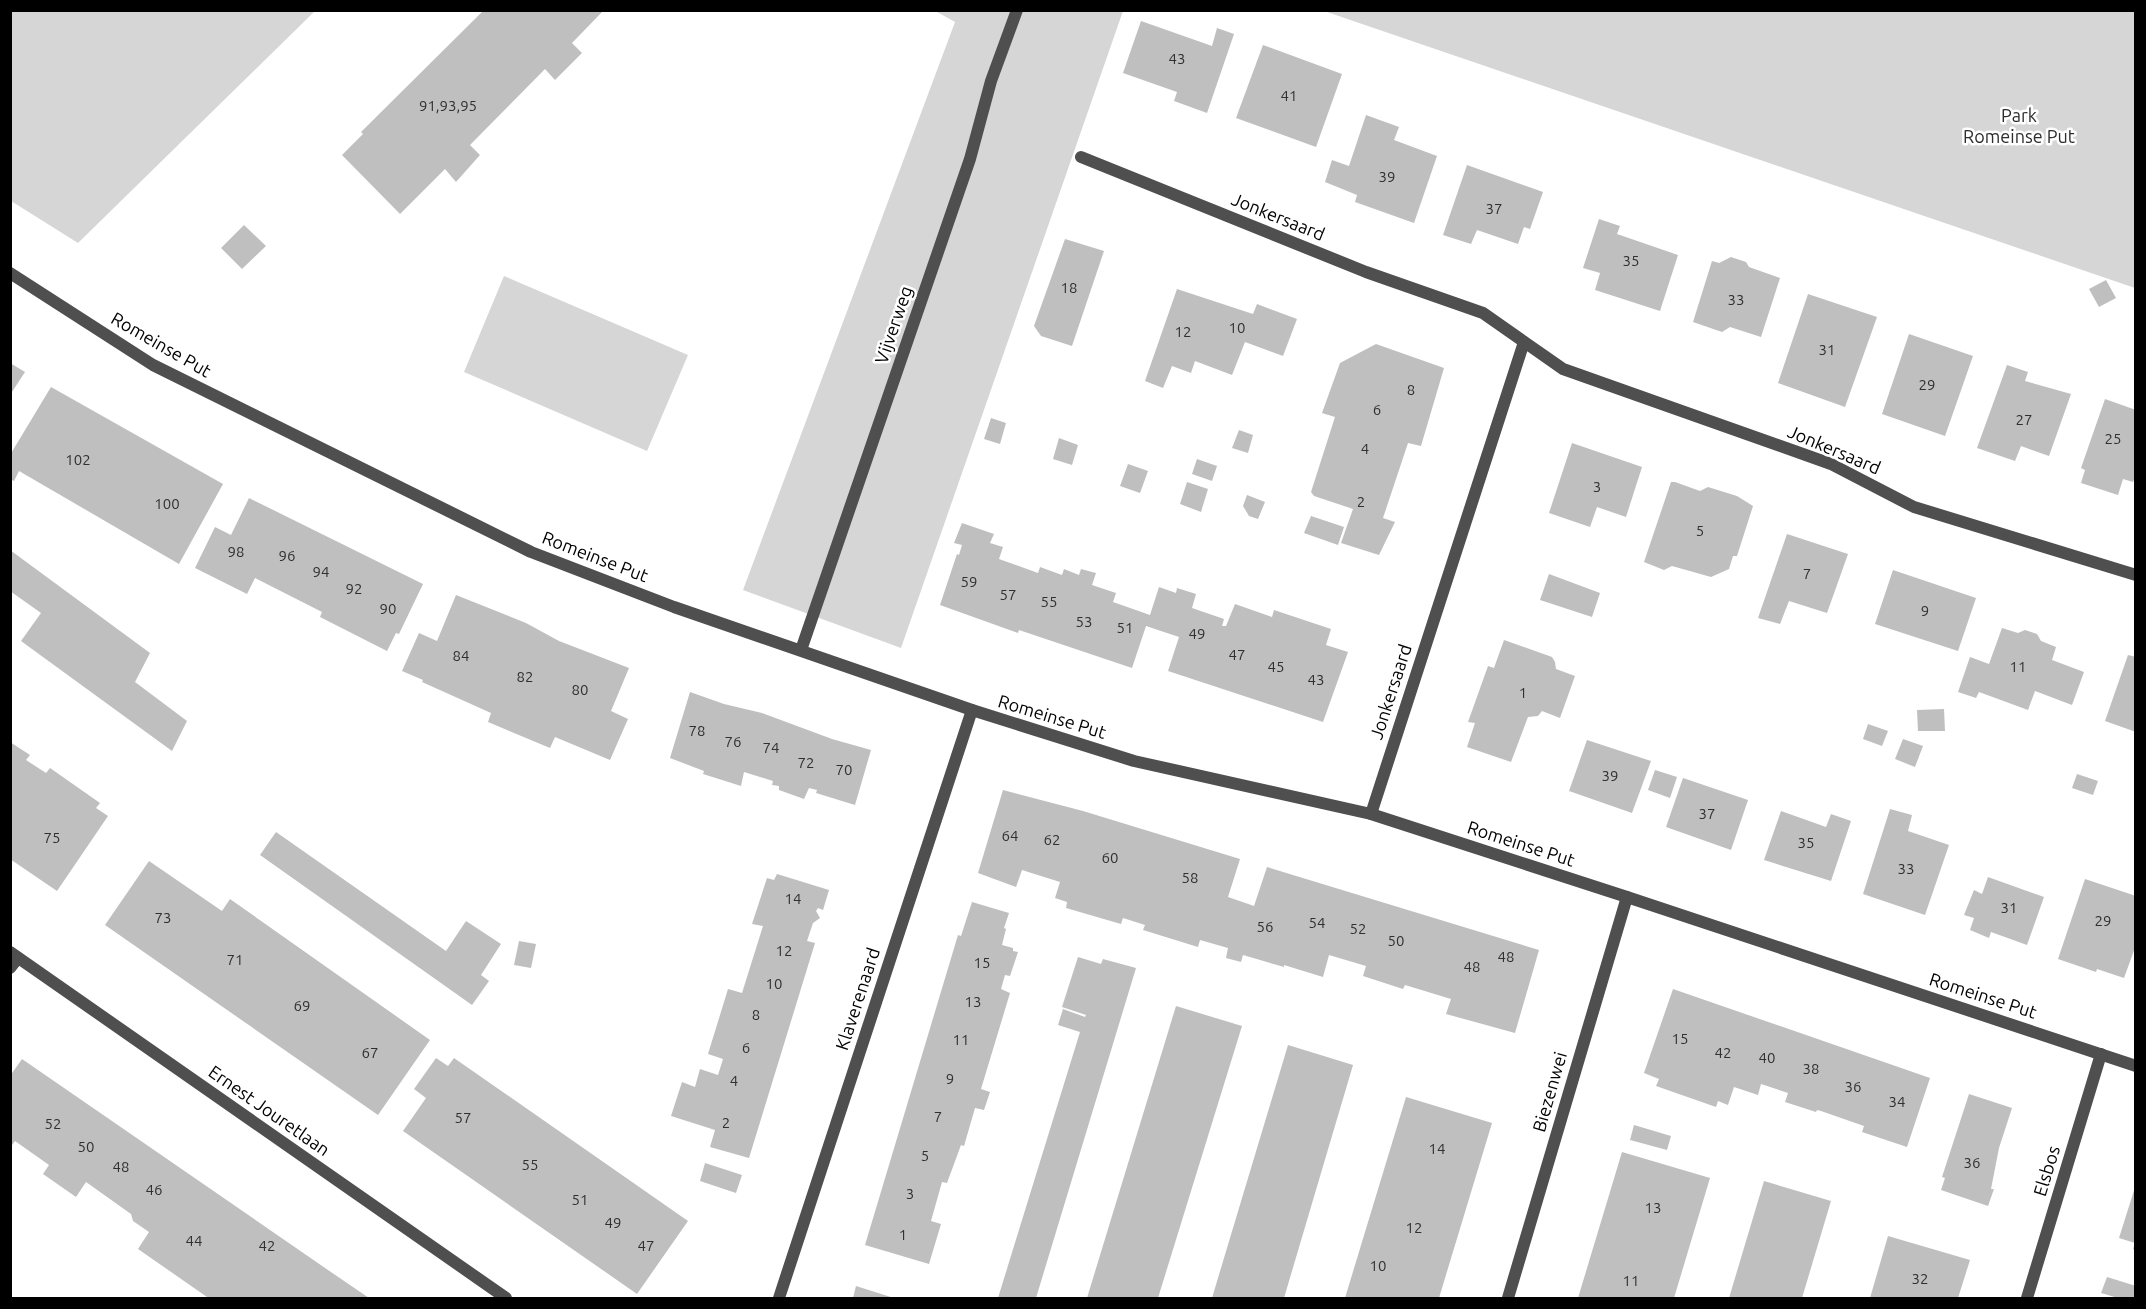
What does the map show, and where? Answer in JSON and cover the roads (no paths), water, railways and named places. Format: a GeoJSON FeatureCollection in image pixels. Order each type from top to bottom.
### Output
{"type":"FeatureCollection","features":[{"type":"Feature","properties":{"kind":"street","name":"Vijverweg"},"geometry":{"type":"LineString","coordinates":[[801,650],[970,159],[992,81],[1017,10]]}},
{"type":"Feature","properties":{"kind":"street","name":"Jonkersaard"},"geometry":{"type":"LineString","coordinates":[[1081,157],[1366,272],[1483,313],[1563,369],[1831,464],[1914,507],[2136,575]]}},
{"type":"Feature","properties":{"kind":"street","name":"Romeinse Put"},"geometry":{"type":"LineString","coordinates":[[10,273],[153,365],[531,552],[674,607],[972,710],[1134,761],[1371,814],[2136,1066]]}},
{"type":"Feature","properties":{"kind":"street","name":"Jonkersaard"},"geometry":{"type":"LineString","coordinates":[[1371,814],[1524,342]]}},
{"type":"Feature","properties":{"kind":"street","name":"Klaverenaard"},"geometry":{"type":"LineString","coordinates":[[778,1299],[972,710]]}},
{"type":"Feature","properties":{"kind":"street","name":"Biezenwei"},"geometry":{"type":"LineString","coordinates":[[1508,1299],[1627,897]]}},
{"type":"Feature","properties":{"kind":"street","name":"Ernest Jouretlaan"},"geometry":{"type":"LineString","coordinates":[[13,959],[506,1299]]}},
{"type":"Feature","properties":{"kind":"street","name":"Elsbos"},"geometry":{"type":"LineString","coordinates":[[2027,1299],[2101,1054]]}},
{"type":"Feature","properties":{"kind":"park label","name":"Park Romeinse Put"},"geometry":{"type":"Point","coordinates":[2019,126]}}]}
